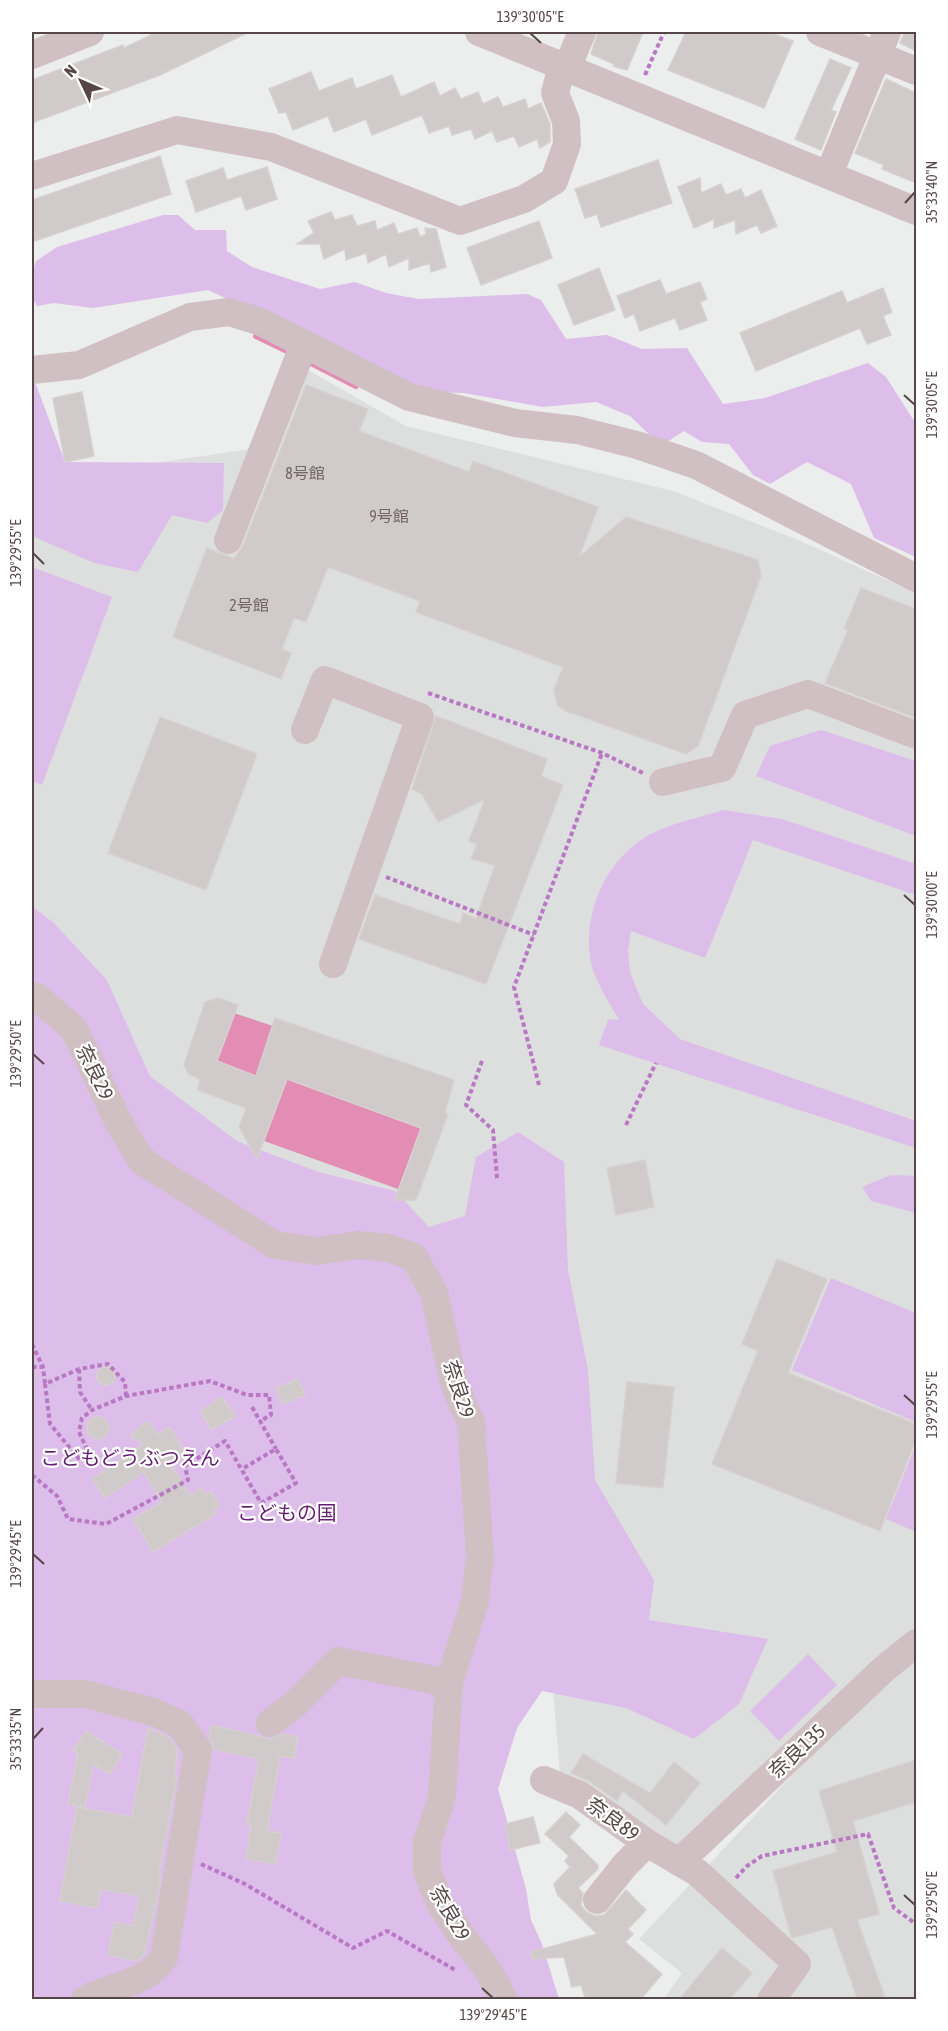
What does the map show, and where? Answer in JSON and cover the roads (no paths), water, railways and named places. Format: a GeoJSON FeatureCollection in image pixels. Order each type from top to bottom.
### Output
{"type":"FeatureCollection","features":[{"type":"Feature","properties":{"kind":"street"},"geometry":{"type":"LineString","coordinates":[[32,55],[90,32]]}},
{"type":"Feature","properties":{"kind":"street"},"geometry":{"type":"LineString","coordinates":[[479,32],[637,94],[916,211]]}},
{"type":"Feature","properties":{"kind":"street"},"geometry":{"type":"LineString","coordinates":[[32,176],[177,130],[271,147],[460,221],[524,199],[554,181],[567,144],[566,121],[555,93],[564,67],[582,32]]}},
{"type":"Feature","properties":{"kind":"street"},"geometry":{"type":"LineString","coordinates":[[820,32],[882,43],[916,71]]}},
{"type":"Feature","properties":{"kind":"street"},"geometry":{"type":"LineString","coordinates":[[829,174],[882,43]]}},
{"type":"Feature","properties":{"kind":"street"},"geometry":{"type":"LineString","coordinates":[[32,370],[79,365],[190,317],[210,312],[229,312],[261,321],[409,397],[514,423],[577,430],[637,445],[696,465],[916,578]]}},
{"type":"Feature","properties":{"kind":"street"},"geometry":{"type":"LineString","coordinates":[[228,540],[304,344]]}},
{"type":"Feature","properties":{"kind":"street"},"geometry":{"type":"LineString","coordinates":[[304,730],[325,680],[420,717],[333,964]]}},
{"type":"Feature","properties":{"kind":"street"},"geometry":{"type":"LineString","coordinates":[[663,782],[722,768],[744,715],[808,694],[916,735]]}},
{"type":"Feature","properties":{"kind":"street","name":"奈良29"},"geometry":{"type":"LineString","coordinates":[[32,996],[37,997],[74,1029],[120,1125],[142,1161],[275,1245],[317,1251],[358,1245],[388,1248],[414,1257],[434,1293],[454,1383],[471,1423],[480,1556],[476,1601],[449,1683],[443,1786],[427,1842],[427,1871],[440,1903],[486,1967],[504,2000]]}},
{"type":"Feature","properties":{"kind":"street","name":"奈良135"},"geometry":{"type":"LineString","coordinates":[[679,1862],[884,1669],[916,1643]]}},
{"type":"Feature","properties":{"kind":"street"},"geometry":{"type":"LineString","coordinates":[[270,1723],[294,1705],[338,1662],[449,1683]]}},
{"type":"Feature","properties":{"kind":"street"},"geometry":{"type":"LineString","coordinates":[[32,1694],[85,1694],[153,1712],[180,1724],[198,1750],[164,1957],[159,1966],[149,1973],[85,2000]]}},
{"type":"Feature","properties":{"kind":"street","name":"奈良89"},"geometry":{"type":"LineString","coordinates":[[544,1780],[580,1795],[647,1843],[698,1873],[797,1964],[771,2000]]}},
{"type":"Feature","properties":{"kind":"street"},"geometry":{"type":"LineString","coordinates":[[597,1900],[647,1843]]}},
{"type":"Feature","properties":{"kind":"waterway"},"geometry":{"type":"LineString","coordinates":[[256,336],[287,351]]}},
{"type":"Feature","properties":{"kind":"waterway"},"geometry":{"type":"LineString","coordinates":[[311,363],[356,386]]}},
{"type":"Feature","properties":{"kind":"park label","name":"こどもどうぶつえん"},"geometry":{"type":"Point","coordinates":[130,1458]}},
{"type":"Feature","properties":{"kind":"park label","name":"こどもの国"},"geometry":{"type":"Point","coordinates":[287,1513]}}]}
